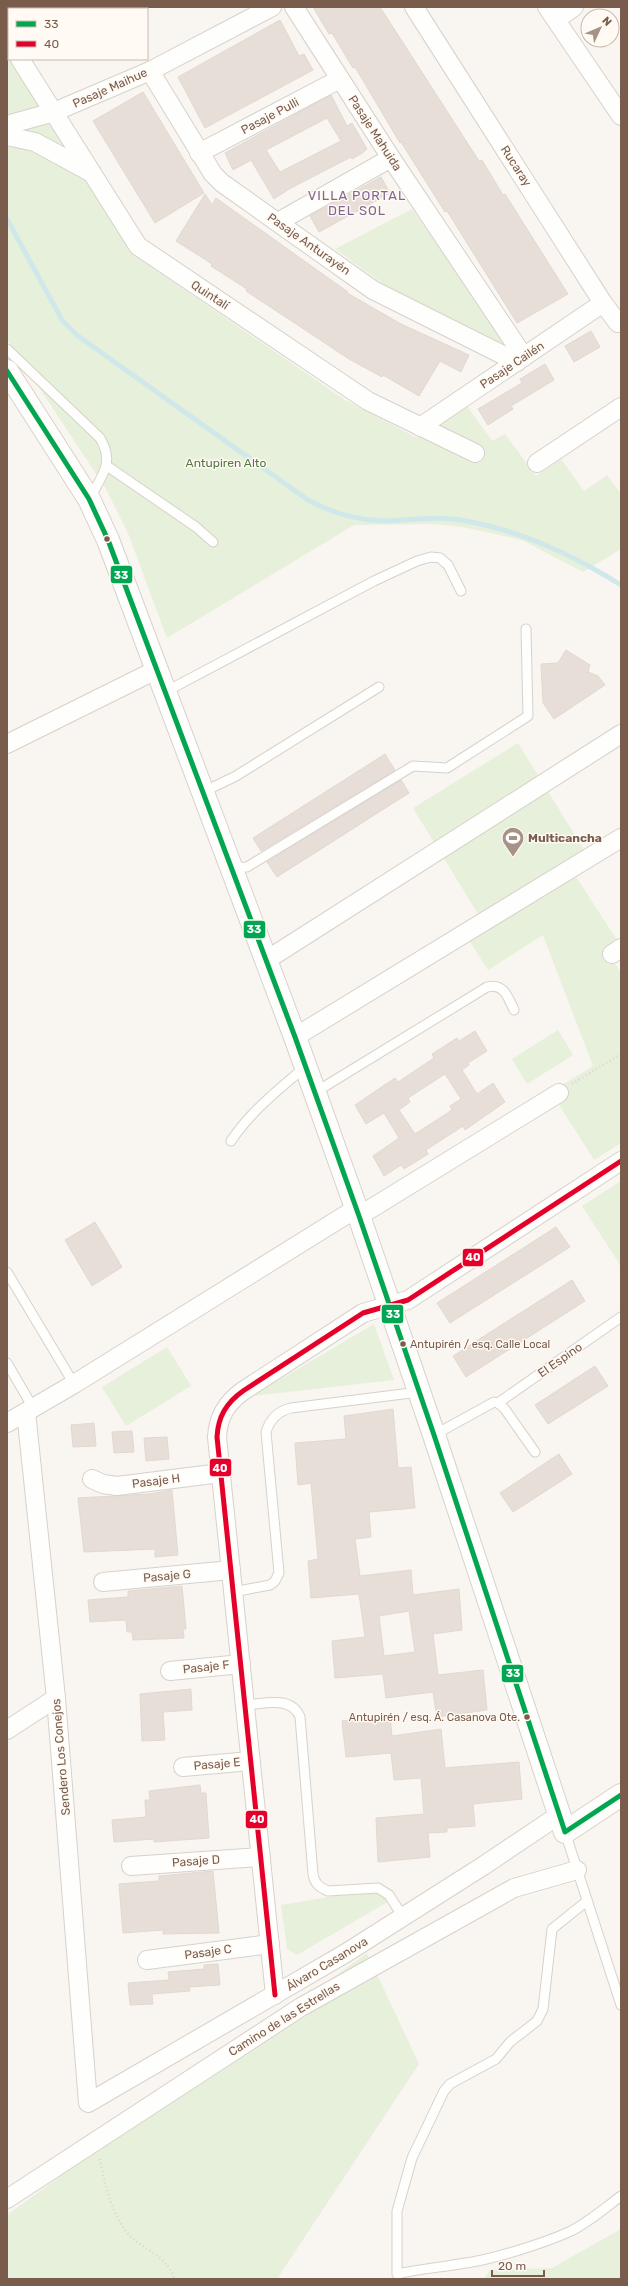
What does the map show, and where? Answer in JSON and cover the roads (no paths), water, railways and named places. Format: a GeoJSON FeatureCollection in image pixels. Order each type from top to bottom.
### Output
{"type":"FeatureCollection","features":[{"type":"Feature","properties":{"kind":"street","name":"Pasaje Maihue"},"geometry":{"type":"LineString","coordinates":[[7,125],[54,112],[150,71],[272,7]]}},
{"type":"Feature","properties":{"kind":"street","name":"Pasaje Mahuida"},"geometry":{"type":"LineString","coordinates":[[294,7],[520,360]]}},
{"type":"Feature","properties":{"kind":"street","name":"Rucaray"},"geometry":{"type":"LineString","coordinates":[[414,7],[603,303],[618,323]]}},
{"type":"Feature","properties":{"kind":"street"},"geometry":{"type":"LineString","coordinates":[[574,7],[552,14],[618,105]]}},
{"type":"Feature","properties":{"kind":"street","name":"Quintalí"},"geometry":{"type":"LineString","coordinates":[[21,60],[138,246],[368,401],[475,453]]}},
{"type":"Feature","properties":{"kind":"street","name":"Pasaje Anturayén"},"geometry":{"type":"LineString","coordinates":[[150,71],[199,153],[213,174],[222,183],[373,290],[520,360]]}},
{"type":"Feature","properties":{"kind":"street","name":"Pasaje Pulli"},"geometry":{"type":"LineString","coordinates":[[199,153],[340,79]]}},
{"type":"Feature","properties":{"kind":"street"},"geometry":{"type":"LineString","coordinates":[[7,136],[34,142],[92,173]]}},
{"type":"Feature","properties":{"kind":"street"},"geometry":{"type":"LineString","coordinates":[[278,222],[391,158]]}},
{"type":"Feature","properties":{"kind":"street","name":"Pasaje Cailén"},"geometry":{"type":"LineString","coordinates":[[420,427],[603,303]]}},
{"type":"Feature","properties":{"kind":"street"},"geometry":{"type":"LineString","coordinates":[[10,384],[89,499],[108,540],[201,792],[295,1037],[358,1212],[434,1435],[562,1824]]}},
{"type":"Feature","properties":{"kind":"street"},"geometry":{"type":"LineString","coordinates":[[537,463],[621,407]]}},
{"type":"Feature","properties":{"kind":"street"},"geometry":{"type":"LineString","coordinates":[[7,744],[156,670]]}},
{"type":"Feature","properties":{"kind":"street"},"geometry":{"type":"LineString","coordinates":[[265,961],[621,734]]}},
{"type":"Feature","properties":{"kind":"street"},"geometry":{"type":"LineString","coordinates":[[295,1037],[621,838]]}},
{"type":"Feature","properties":{"kind":"street"},"geometry":{"type":"LineString","coordinates":[[7,1423],[559,1093]]}},
{"type":"Feature","properties":{"kind":"street"},"geometry":{"type":"LineString","coordinates":[[275,1995],[221,1473],[218,1429],[222,1413],[234,1397],[363,1313],[408,1300],[621,1161]]}},
{"type":"Feature","properties":{"kind":"street","name":"Sendero Los Conejos"},"geometry":{"type":"LineString","coordinates":[[29,1409],[56,1698],[88,2102]]}},
{"type":"Feature","properties":{"kind":"street","name":"Pasaje H"},"geometry":{"type":"LineString","coordinates":[[92,1479],[103,1484],[117,1486],[221,1473]]}},
{"type":"Feature","properties":{"kind":"street","name":"Pasaje G"},"geometry":{"type":"LineString","coordinates":[[103,1582],[231,1570]]}},
{"type":"Feature","properties":{"kind":"street","name":"Pasaje F"},"geometry":{"type":"LineString","coordinates":[[170,1671],[241,1664]]}},
{"type":"Feature","properties":{"kind":"street"},"geometry":{"type":"LineString","coordinates":[[7,1730],[56,1698]]}},
{"type":"Feature","properties":{"kind":"street","name":"Pasaje E"},"geometry":{"type":"LineString","coordinates":[[183,1767],[251,1761]]}},
{"type":"Feature","properties":{"kind":"street","name":"Álvaro Casanova"},"geometry":{"type":"LineString","coordinates":[[88,2102],[275,1995],[403,1917],[562,1824],[621,1794]]}},
{"type":"Feature","properties":{"kind":"street","name":"Pasaje D"},"geometry":{"type":"LineString","coordinates":[[131,1866],[261,1857]]}},
{"type":"Feature","properties":{"kind":"street","name":"Camino de las Estrellas"},"geometry":{"type":"LineString","coordinates":[[7,2199],[301,2006],[346,1980],[445,1928],[514,1888],[577,1870]]}},
{"type":"Feature","properties":{"kind":"street","name":"Pasaje C"},"geometry":{"type":"LineString","coordinates":[[147,1960],[270,1944]]}},
{"type":"Feature","properties":{"kind":"lane"},"geometry":{"type":"LineString","coordinates":[[7,349],[100,438],[107,451],[107,466],[89,499]]}},
{"type":"Feature","properties":{"kind":"lane"},"geometry":{"type":"LineString","coordinates":[[107,466],[196,527],[213,542]]}},
{"type":"Feature","properties":{"kind":"lane"},"geometry":{"type":"LineString","coordinates":[[165,692],[367,584],[417,561],[431,557],[440,558],[448,565],[461,591]]}},
{"type":"Feature","properties":{"kind":"lane"},"geometry":{"type":"LineString","coordinates":[[230,868],[247,867],[413,766],[447,768],[528,716],[526,629]]}},
{"type":"Feature","properties":{"kind":"lane"},"geometry":{"type":"LineString","coordinates":[[201,792],[236,776],[379,687]]}},
{"type":"Feature","properties":{"kind":"lane"},"geometry":{"type":"LineString","coordinates":[[314,1093],[487,987],[500,987],[505,991],[514,1010]]}},
{"type":"Feature","properties":{"kind":"lane"},"geometry":{"type":"LineString","coordinates":[[231,1141],[239,1128],[269,1098],[305,1066]]}},
{"type":"Feature","properties":{"kind":"lane"},"geometry":{"type":"LineString","coordinates":[[7,1272],[74,1384]]}},
{"type":"Feature","properties":{"kind":"lane","name":"El Espino"},"geometry":{"type":"LineString","coordinates":[[434,1435],[487,1406],[498,1402],[621,1317]]}},
{"type":"Feature","properties":{"kind":"lane"},"geometry":{"type":"LineString","coordinates":[[7,1363],[29,1409]]}},
{"type":"Feature","properties":{"kind":"lane"},"geometry":{"type":"LineString","coordinates":[[233,1592],[270,1585],[275,1582],[280,1572],[266,1432],[272,1419],[284,1410],[292,1408],[419,1392]]}},
{"type":"Feature","properties":{"kind":"lane"},"geometry":{"type":"LineString","coordinates":[[498,1402],[504,1408],[535,1452]]}},
{"type":"Feature","properties":{"kind":"lane"},"geometry":{"type":"LineString","coordinates":[[245,1705],[286,1703],[294,1707],[300,1717],[313,1874],[316,1883],[323,1889],[328,1890],[378,1888],[389,1895],[403,1917]]}},
{"type":"Feature","properties":{"kind":"lane"},"geometry":{"type":"LineString","coordinates":[[562,1824],[621,2005]]}},
{"type":"Feature","properties":{"kind":"lane"},"geometry":{"type":"LineString","coordinates":[[587,1901],[552,1929],[543,2009],[537,2021],[510,2042],[496,2059],[450,2084],[444,2091],[412,2158],[398,2211],[397,2274],[467,2263],[523,2248],[571,2231],[595,2216],[621,2196]]}},
{"type":"Feature","properties":{"kind":"waterway"},"geometry":{"type":"LineString","coordinates":[[7,219],[62,320],[78,336],[308,500],[326,509],[363,519],[383,521],[444,518],[497,528],[561,552],[582,562],[621,585]]}},
{"type":"Feature","properties":{"kind":"place","name":"Multicancha"},"geometry":{"type":"Point","coordinates":[513,858]}},
{"type":"Feature","properties":{"kind":"place","name":"Antupirén / esq. Calle Local"},"geometry":{"type":"Point","coordinates":[403,1344]}},
{"type":"Feature","properties":{"kind":"place","name":"Antupirén / esq. Á. Casanova Ote."},"geometry":{"type":"Point","coordinates":[527,1717]}},
{"type":"Feature","properties":{"kind":"district","name":"VILLA PORTAL DEL SOL"},"geometry":{"type":"Point","coordinates":[357,202]}},
{"type":"Feature","properties":{"kind":"park label","name":"Antupiren Alto"},"geometry":{"type":"Point","coordinates":[226,463]}}]}
